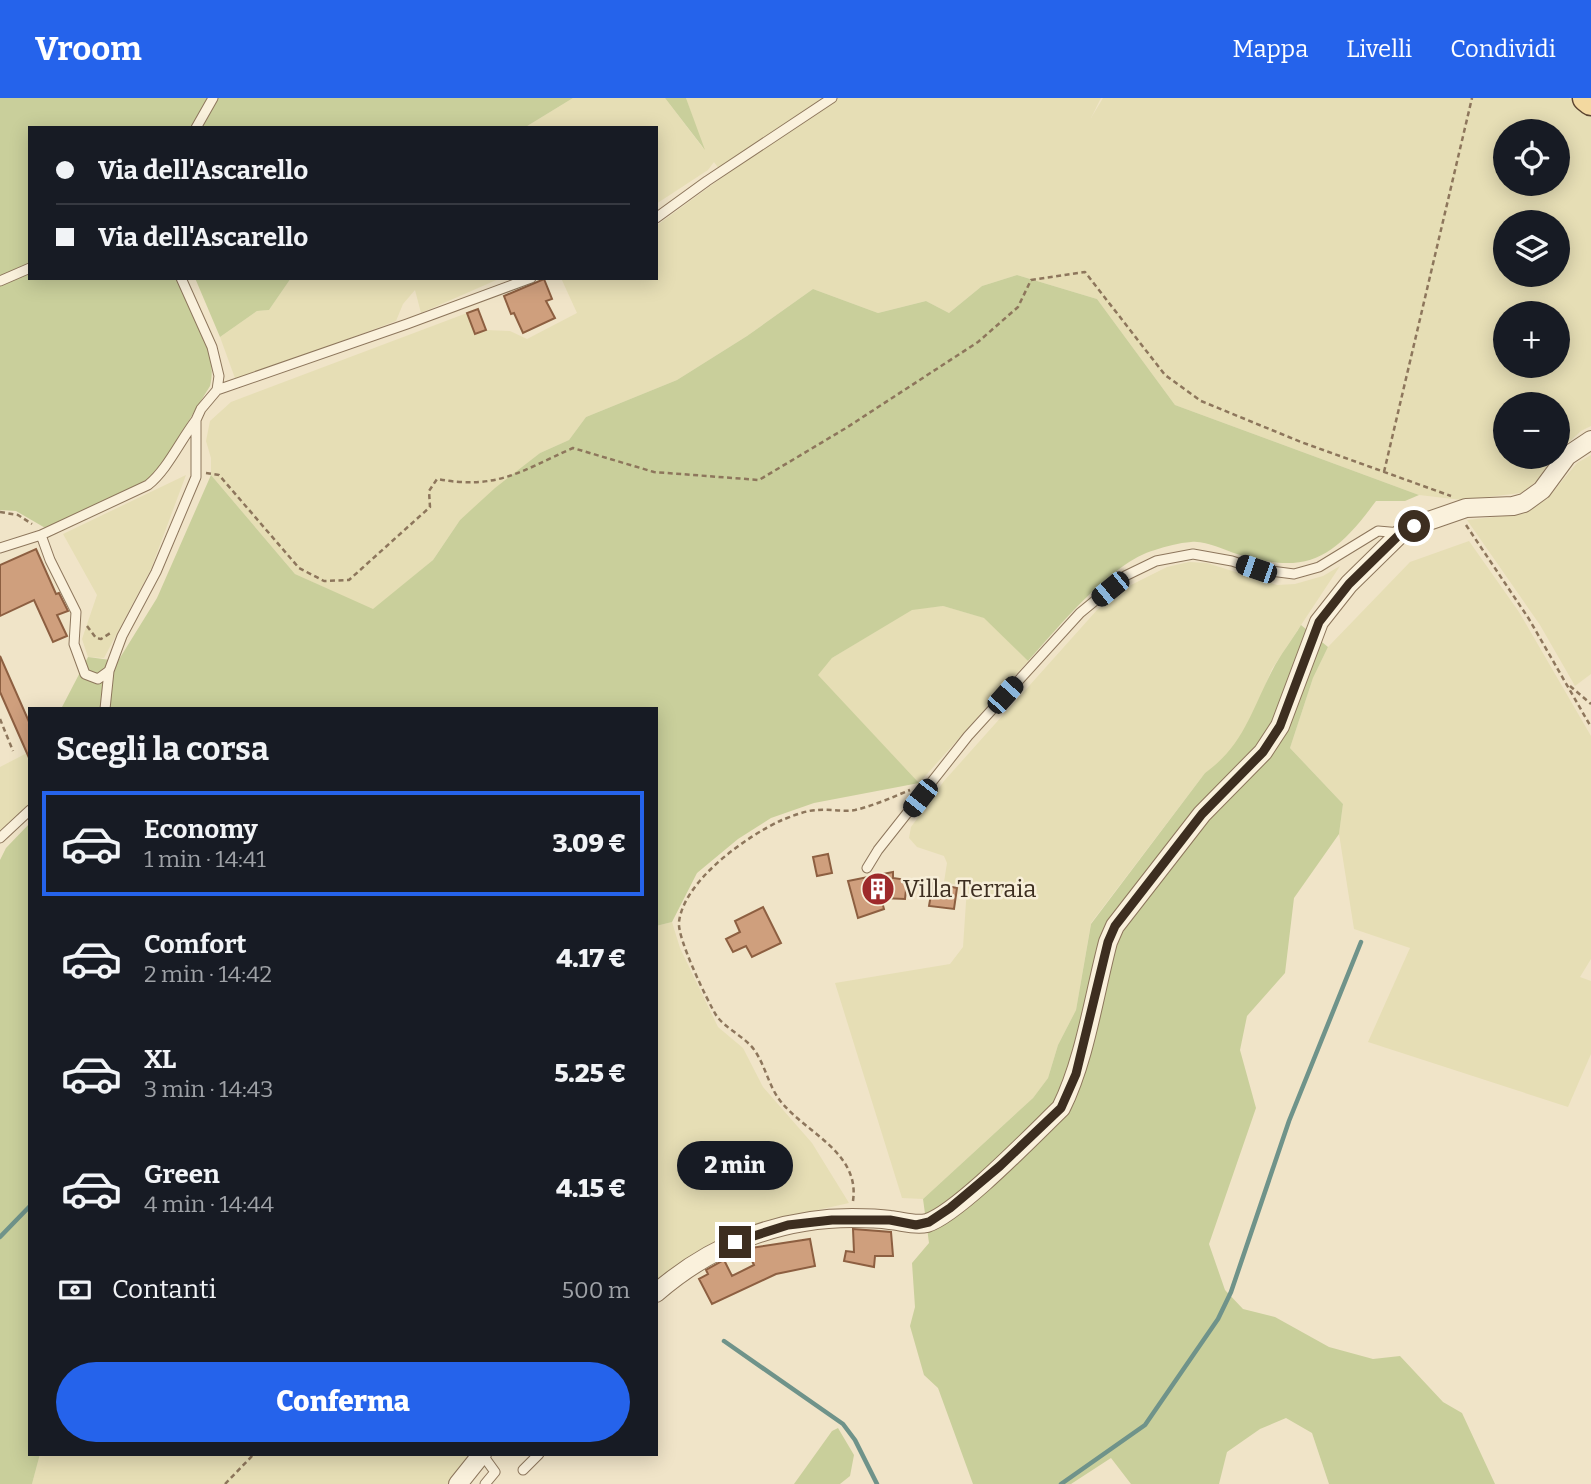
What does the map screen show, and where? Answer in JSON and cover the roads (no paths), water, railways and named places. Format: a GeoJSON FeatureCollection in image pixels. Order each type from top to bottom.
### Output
{"type":"FeatureCollection","features":[{"type":"Feature","properties":{"kind":"main road"},"geometry":{"type":"LineString","coordinates":[[1586,98],[1591,102]]}},
{"type":"Feature","properties":{"kind":"street"},"geometry":{"type":"LineString","coordinates":[[658,1291],[701,1259],[753,1235],[788,1225],[850,1218],[890,1220],[916,1225],[929,1222],[1000,1166],[1061,1108],[1076,1074],[1108,942],[1115,926],[1202,814],[1263,752],[1280,726],[1319,622],[1349,584],[1401,533],[1459,510],[1524,503],[1542,490],[1567,456],[1591,440]]}},
{"type":"Feature","properties":{"kind":"street"},"geometry":{"type":"LineString","coordinates":[[458,1484],[480,1456]]}},
{"type":"Feature","properties":{"kind":"lane"},"geometry":{"type":"LineString","coordinates":[[197,126],[213,98]]}},
{"type":"Feature","properties":{"kind":"lane"},"geometry":{"type":"LineString","coordinates":[[658,217],[718,173],[832,98]]}},
{"type":"Feature","properties":{"kind":"lane"},"geometry":{"type":"LineString","coordinates":[[0,281],[28,269]]}},
{"type":"Feature","properties":{"kind":"lane"},"geometry":{"type":"LineString","coordinates":[[182,280],[212,347],[219,376],[217,390]]}},
{"type":"Feature","properties":{"kind":"lane"},"geometry":{"type":"LineString","coordinates":[[0,548],[44,533],[148,485],[160,476],[177,444],[217,390],[526,280]]}},
{"type":"Feature","properties":{"kind":"lane"},"geometry":{"type":"LineString","coordinates":[[106,707],[108,671],[122,636],[156,572],[198,472],[195,420]]}},
{"type":"Feature","properties":{"kind":"lane"},"geometry":{"type":"LineString","coordinates":[[867,869],[878,850],[968,736],[1080,613],[1125,576],[1156,561],[1193,554],[1232,561],[1256,569],[1294,574],[1319,567],[1378,531],[1401,533]]}},
{"type":"Feature","properties":{"kind":"lane"},"geometry":{"type":"LineString","coordinates":[[44,533],[50,560],[76,612],[73,626],[74,644],[85,674],[98,678],[108,671]]}},
{"type":"Feature","properties":{"kind":"lane"},"geometry":{"type":"LineString","coordinates":[[0,838],[28,812]]}},
{"type":"Feature","properties":{"kind":"lane"},"geometry":{"type":"LineString","coordinates":[[483,1456],[495,1472],[485,1484]]}},
{"type":"Feature","properties":{"kind":"lane"},"geometry":{"type":"LineString","coordinates":[[523,1470],[537,1456]]}},
{"type":"Feature","properties":{"kind":"waterway"},"geometry":{"type":"LineString","coordinates":[[1061,1484],[1145,1425],[1218,1319],[1231,1292],[1289,1121],[1361,942]]}},
{"type":"Feature","properties":{"kind":"waterway"},"geometry":{"type":"LineString","coordinates":[[0,1237],[28,1208]]}},
{"type":"Feature","properties":{"kind":"waterway"},"geometry":{"type":"LineString","coordinates":[[724,1341],[843,1424],[855,1440],[877,1484]]}},
{"type":"Feature","properties":{"kind":"place","name":"Villa Terraia"},"geometry":{"type":"Point","coordinates":[878,889]}}]}
